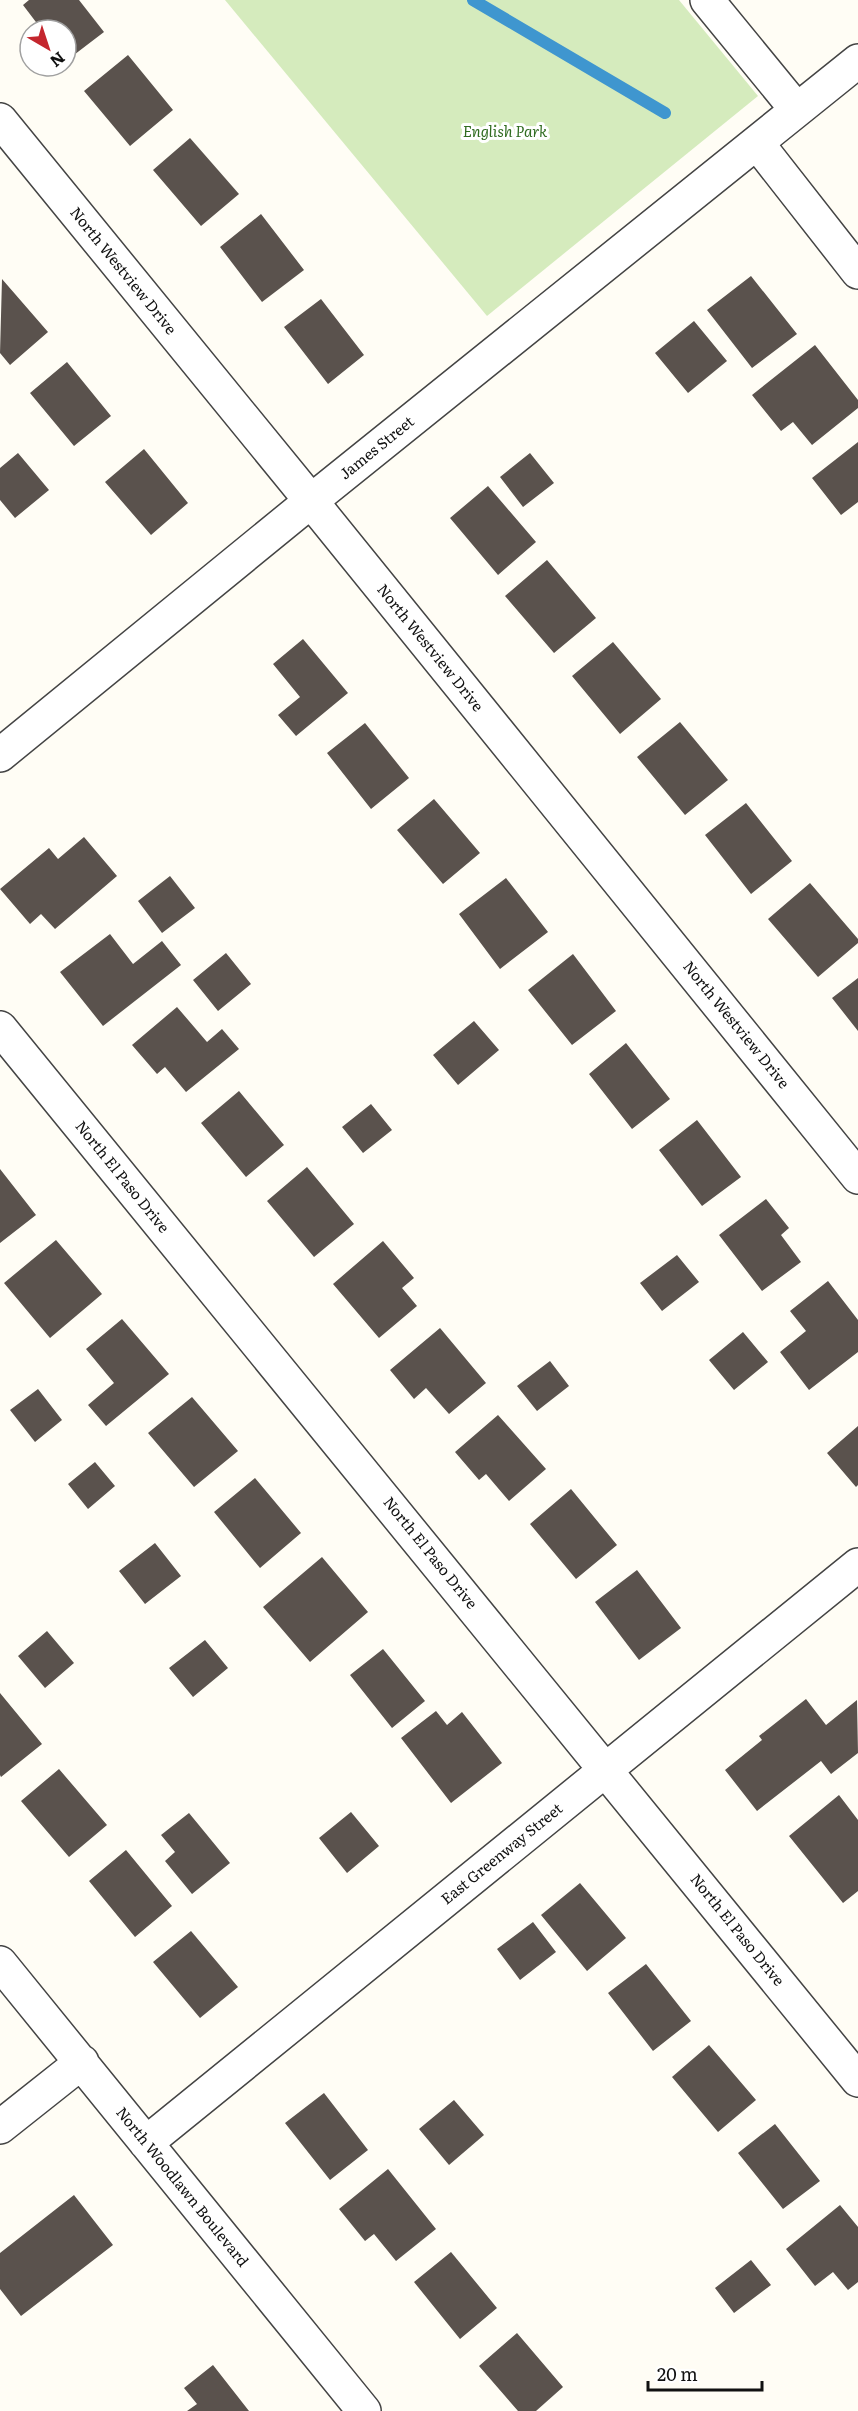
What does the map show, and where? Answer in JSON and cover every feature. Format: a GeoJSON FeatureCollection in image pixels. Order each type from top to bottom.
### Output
{"type":"FeatureCollection","features":[{"type":"Feature","properties":{"kind":"street"},"geometry":{"type":"LineString","coordinates":[[707,0],[797,110]]}},
{"type":"Feature","properties":{"kind":"street","name":"James Street"},"geometry":{"type":"LineString","coordinates":[[0,755],[311,501],[858,61]]}},
{"type":"Feature","properties":{"kind":"street","name":"North Westview Drive"},"geometry":{"type":"LineString","coordinates":[[0,120],[858,1177]]}},
{"type":"Feature","properties":{"kind":"street"},"geometry":{"type":"LineString","coordinates":[[757,143],[858,272]]}},
{"type":"Feature","properties":{"kind":"street","name":"North El Paso Drive"},"geometry":{"type":"LineString","coordinates":[[0,1028],[858,2080]]}},
{"type":"Feature","properties":{"kind":"street","name":"East Greenway Street"},"geometry":{"type":"LineString","coordinates":[[146,2144],[858,1565]]}},
{"type":"Feature","properties":{"kind":"street","name":"North Woodlawn Boulevard"},"geometry":{"type":"LineString","coordinates":[[0,1963],[364,2411]]}},
{"type":"Feature","properties":{"kind":"street"},"geometry":{"type":"LineString","coordinates":[[0,2127],[82,2062]]}},
{"type":"Feature","properties":{"kind":"green space","name":"English Park"},"geometry":{"type":"Polygon","coordinates":[[[225,0],[679,0],[758,96],[487,316],[225,0]]]}},
{"type":"Feature","properties":{"kind":"building"},"geometry":{"type":"Polygon","coordinates":[[[29,0],[79,0],[104,32],[78,52],[78,18],[33,18],[23,5],[29,0]]]}},
{"type":"Feature","properties":{"kind":"building"},"geometry":{"type":"Polygon","coordinates":[[[128,55],[173,110],[130,146],[84,91],[128,55]]]}},
{"type":"Feature","properties":{"kind":"building"},"geometry":{"type":"Polygon","coordinates":[[[190,138],[239,194],[201,226],[153,170],[190,138]]]}},
{"type":"Feature","properties":{"kind":"building"},"geometry":{"type":"Polygon","coordinates":[[[261,214],[304,270],[262,302],[220,247],[261,214]]]}},
{"type":"Feature","properties":{"kind":"building"},"geometry":{"type":"Polygon","coordinates":[[[751,276],[797,334],[752,368],[707,310],[751,276]]]}},
{"type":"Feature","properties":{"kind":"building"},"geometry":{"type":"Polygon","coordinates":[[[2,279],[48,332],[10,365],[0,353],[2,279]]]}},
{"type":"Feature","properties":{"kind":"building"},"geometry":{"type":"Polygon","coordinates":[[[321,299],[364,355],[328,384],[284,327],[321,299]]]}},
{"type":"Feature","properties":{"kind":"building"},"geometry":{"type":"Polygon","coordinates":[[[694,321],[727,361],[688,393],[655,353],[694,321]]]}},
{"type":"Feature","properties":{"kind":"building"},"geometry":{"type":"Polygon","coordinates":[[[815,345],[858,400],[858,408],[812,445],[793,422],[781,431],[752,395],[815,345]]]}},
{"type":"Feature","properties":{"kind":"building"},"geometry":{"type":"Polygon","coordinates":[[[67,362],[111,416],[74,446],[30,393],[67,362]]]}},
{"type":"Feature","properties":{"kind":"building"},"geometry":{"type":"Polygon","coordinates":[[[858,442],[858,502],[841,515],[812,478],[858,442]]]}},
{"type":"Feature","properties":{"kind":"building"},"geometry":{"type":"Polygon","coordinates":[[[144,449],[188,503],[151,535],[105,482],[144,449]]]}},
{"type":"Feature","properties":{"kind":"building"},"geometry":{"type":"Polygon","coordinates":[[[18,453],[49,490],[15,518],[0,500],[0,468],[18,453]]]}},
{"type":"Feature","properties":{"kind":"building"},"geometry":{"type":"Polygon","coordinates":[[[530,453],[554,483],[523,507],[500,477],[530,453]]]}},
{"type":"Feature","properties":{"kind":"building"},"geometry":{"type":"Polygon","coordinates":[[[488,486],[536,542],[498,575],[450,518],[488,486]]]}},
{"type":"Feature","properties":{"kind":"building"},"geometry":{"type":"Polygon","coordinates":[[[547,560],[596,618],[554,653],[505,596],[547,560]]]}},
{"type":"Feature","properties":{"kind":"building"},"geometry":{"type":"Polygon","coordinates":[[[303,639],[348,693],[296,736],[278,715],[300,697],[273,664],[303,639]]]}},
{"type":"Feature","properties":{"kind":"building"},"geometry":{"type":"Polygon","coordinates":[[[613,642],[661,699],[620,734],[572,676],[613,642]]]}},
{"type":"Feature","properties":{"kind":"building"},"geometry":{"type":"Polygon","coordinates":[[[680,722],[728,780],[685,815],[637,757],[680,722]]]}},
{"type":"Feature","properties":{"kind":"building"},"geometry":{"type":"Polygon","coordinates":[[[365,723],[409,778],[371,809],[327,753],[365,723]]]}},
{"type":"Feature","properties":{"kind":"building"},"geometry":{"type":"Polygon","coordinates":[[[434,799],[480,853],[443,884],[397,830],[434,799]]]}},
{"type":"Feature","properties":{"kind":"building"},"geometry":{"type":"Polygon","coordinates":[[[746,803],[792,861],[751,894],[705,835],[746,803]]]}},
{"type":"Feature","properties":{"kind":"building"},"geometry":{"type":"Polygon","coordinates":[[[84,837],[117,876],[55,929],[41,914],[30,924],[0,889],[49,848],[58,859],[84,837]]]}},
{"type":"Feature","properties":{"kind":"building"},"geometry":{"type":"Polygon","coordinates":[[[170,876],[195,908],[162,933],[138,901],[170,876]]]}},
{"type":"Feature","properties":{"kind":"building"},"geometry":{"type":"Polygon","coordinates":[[[506,878],[548,932],[500,969],[459,914],[506,878]]]}},
{"type":"Feature","properties":{"kind":"building"},"geometry":{"type":"Polygon","coordinates":[[[810,883],[858,939],[858,943],[818,977],[768,919],[810,883]]]}},
{"type":"Feature","properties":{"kind":"building"},"geometry":{"type":"Polygon","coordinates":[[[110,934],[133,964],[162,941],[181,965],[103,1026],[60,972],[110,934]]]}},
{"type":"Feature","properties":{"kind":"building"},"geometry":{"type":"Polygon","coordinates":[[[226,953],[251,984],[218,1011],[193,980],[226,953]]]}},
{"type":"Feature","properties":{"kind":"building"},"geometry":{"type":"Polygon","coordinates":[[[573,954],[616,1011],[572,1045],[528,990],[573,954]]]}},
{"type":"Feature","properties":{"kind":"building"},"geometry":{"type":"Polygon","coordinates":[[[858,978],[858,1031],[832,998],[858,978]]]}},
{"type":"Feature","properties":{"kind":"building"},"geometry":{"type":"Polygon","coordinates":[[[177,1007],[207,1042],[222,1029],[239,1049],[186,1092],[165,1067],[157,1074],[132,1045],[177,1007]]]}},
{"type":"Feature","properties":{"kind":"building"},"geometry":{"type":"Polygon","coordinates":[[[474,1021],[499,1050],[458,1085],[433,1055],[474,1021]]]}},
{"type":"Feature","properties":{"kind":"building"},"geometry":{"type":"Polygon","coordinates":[[[626,1043],[670,1099],[632,1129],[589,1074],[626,1043]]]}},
{"type":"Feature","properties":{"kind":"building"},"geometry":{"type":"Polygon","coordinates":[[[239,1091],[284,1145],[246,1177],[201,1123],[239,1091]]]}},
{"type":"Feature","properties":{"kind":"building"},"geometry":{"type":"Polygon","coordinates":[[[371,1104],[392,1130],[363,1153],[342,1127],[371,1104]]]}},
{"type":"Feature","properties":{"kind":"building"},"geometry":{"type":"Polygon","coordinates":[[[697,1120],[741,1177],[702,1206],[659,1150],[697,1120]]]}},
{"type":"Feature","properties":{"kind":"building"},"geometry":{"type":"Polygon","coordinates":[[[307,1167],[354,1224],[314,1257],[267,1201],[307,1167]]]}},
{"type":"Feature","properties":{"kind":"building"},"geometry":{"type":"Polygon","coordinates":[[[0,1169],[36,1215],[0,1243],[0,1169]]]}},
{"type":"Feature","properties":{"kind":"building"},"geometry":{"type":"Polygon","coordinates":[[[766,1199],[789,1228],[781,1235],[801,1262],[762,1291],[719,1235],[766,1199]]]}},
{"type":"Feature","properties":{"kind":"building"},"geometry":{"type":"Polygon","coordinates":[[[56,1240],[102,1294],[50,1338],[4,1283],[56,1240]]]}},
{"type":"Feature","properties":{"kind":"building"},"geometry":{"type":"Polygon","coordinates":[[[383,1241],[414,1278],[402,1288],[417,1306],[379,1338],[333,1284],[383,1241]]]}},
{"type":"Feature","properties":{"kind":"building"},"geometry":{"type":"Polygon","coordinates":[[[677,1255],[699,1282],[662,1311],[640,1283],[677,1255]]]}},
{"type":"Feature","properties":{"kind":"building"},"geometry":{"type":"Polygon","coordinates":[[[828,1281],[858,1320],[858,1352],[809,1390],[780,1352],[806,1331],[790,1311],[828,1281]]]}},
{"type":"Feature","properties":{"kind":"building"},"geometry":{"type":"Polygon","coordinates":[[[122,1319],[169,1374],[106,1426],[88,1405],[114,1383],[86,1349],[122,1319]]]}},
{"type":"Feature","properties":{"kind":"building"},"geometry":{"type":"Polygon","coordinates":[[[440,1328],[486,1383],[449,1414],[426,1388],[414,1399],[390,1370],[440,1328]]]}},
{"type":"Feature","properties":{"kind":"building"},"geometry":{"type":"Polygon","coordinates":[[[743,1332],[768,1362],[734,1390],[709,1360],[743,1332]]]}},
{"type":"Feature","properties":{"kind":"building"},"geometry":{"type":"Polygon","coordinates":[[[550,1361],[569,1386],[537,1411],[517,1386],[550,1361]]]}},
{"type":"Feature","properties":{"kind":"building"},"geometry":{"type":"Polygon","coordinates":[[[38,1389],[62,1420],[35,1442],[10,1410],[38,1389]]]}},
{"type":"Feature","properties":{"kind":"building"},"geometry":{"type":"Polygon","coordinates":[[[192,1397],[238,1451],[194,1487],[148,1433],[192,1397]]]}},
{"type":"Feature","properties":{"kind":"building"},"geometry":{"type":"Polygon","coordinates":[[[498,1415],[546,1469],[509,1501],[486,1474],[479,1480],[455,1452],[498,1415]]]}},
{"type":"Feature","properties":{"kind":"building"},"geometry":{"type":"Polygon","coordinates":[[[858,1426],[858,1485],[856,1487],[827,1453],[858,1426]]]}},
{"type":"Feature","properties":{"kind":"building"},"geometry":{"type":"Polygon","coordinates":[[[95,1462],[115,1486],[88,1509],[68,1484],[95,1462]]]}},
{"type":"Feature","properties":{"kind":"building"},"geometry":{"type":"Polygon","coordinates":[[[255,1478],[301,1533],[260,1568],[214,1512],[255,1478]]]}},
{"type":"Feature","properties":{"kind":"building"},"geometry":{"type":"Polygon","coordinates":[[[571,1489],[617,1545],[576,1579],[530,1524],[571,1489]]]}},
{"type":"Feature","properties":{"kind":"building"},"geometry":{"type":"Polygon","coordinates":[[[155,1543],[181,1576],[145,1604],[119,1571],[155,1543]]]}},
{"type":"Feature","properties":{"kind":"building"},"geometry":{"type":"Polygon","coordinates":[[[322,1557],[368,1612],[310,1662],[263,1607],[322,1557]]]}},
{"type":"Feature","properties":{"kind":"building"},"geometry":{"type":"Polygon","coordinates":[[[637,1570],[681,1628],[639,1660],[595,1602],[637,1570]]]}},
{"type":"Feature","properties":{"kind":"building"},"geometry":{"type":"Polygon","coordinates":[[[47,1631],[74,1663],[45,1688],[18,1656],[47,1631]]]}},
{"type":"Feature","properties":{"kind":"building"},"geometry":{"type":"Polygon","coordinates":[[[205,1640],[228,1668],[193,1697],[169,1668],[205,1640]]]}},
{"type":"Feature","properties":{"kind":"building"},"geometry":{"type":"Polygon","coordinates":[[[383,1649],[425,1701],[392,1728],[350,1675],[383,1649]]]}},
{"type":"Feature","properties":{"kind":"building"},"geometry":{"type":"Polygon","coordinates":[[[0,1693],[42,1744],[1,1777],[0,1775],[0,1693]]]}},
{"type":"Feature","properties":{"kind":"building"},"geometry":{"type":"Polygon","coordinates":[[[806,1699],[826,1725],[857,1700],[858,1753],[831,1774],[821,1761],[757,1811],[725,1770],[762,1740],[759,1736],[806,1699]]]}},
{"type":"Feature","properties":{"kind":"building"},"geometry":{"type":"Polygon","coordinates":[[[436,1711],[447,1725],[462,1712],[502,1763],[451,1803],[401,1738],[436,1711]]]}},
{"type":"Feature","properties":{"kind":"building"},"geometry":{"type":"Polygon","coordinates":[[[59,1769],[107,1825],[69,1857],[21,1801],[59,1769]]]}},
{"type":"Feature","properties":{"kind":"building"},"geometry":{"type":"Polygon","coordinates":[[[839,1795],[858,1820],[858,1891],[843,1903],[789,1836],[839,1795]]]}},
{"type":"Feature","properties":{"kind":"building"},"geometry":{"type":"Polygon","coordinates":[[[351,1812],[379,1846],[347,1873],[319,1838],[351,1812]]]}},
{"type":"Feature","properties":{"kind":"building"},"geometry":{"type":"Polygon","coordinates":[[[189,1813],[230,1863],[192,1894],[165,1861],[175,1852],[161,1835],[189,1813]]]}},
{"type":"Feature","properties":{"kind":"building"},"geometry":{"type":"Polygon","coordinates":[[[126,1850],[172,1906],[135,1937],[89,1881],[126,1850]]]}},
{"type":"Feature","properties":{"kind":"building"},"geometry":{"type":"Polygon","coordinates":[[[580,1883],[626,1938],[587,1971],[541,1915],[580,1883]]]}},
{"type":"Feature","properties":{"kind":"building"},"geometry":{"type":"Polygon","coordinates":[[[533,1922],[556,1952],[520,1980],[497,1949],[533,1922]]]}},
{"type":"Feature","properties":{"kind":"building"},"geometry":{"type":"Polygon","coordinates":[[[191,1931],[238,1987],[200,2018],[153,1962],[191,1931]]]}},
{"type":"Feature","properties":{"kind":"building"},"geometry":{"type":"Polygon","coordinates":[[[646,1964],[691,2021],[653,2051],[608,1993],[646,1964]]]}},
{"type":"Feature","properties":{"kind":"building"},"geometry":{"type":"Polygon","coordinates":[[[709,2045],[756,2100],[718,2132],[672,2077],[709,2045]]]}},
{"type":"Feature","properties":{"kind":"building"},"geometry":{"type":"Polygon","coordinates":[[[324,2093],[368,2150],[330,2180],[285,2123],[324,2093]]]}},
{"type":"Feature","properties":{"kind":"building"},"geometry":{"type":"Polygon","coordinates":[[[454,2100],[484,2135],[449,2165],[419,2129],[454,2100]]]}},
{"type":"Feature","properties":{"kind":"building"},"geometry":{"type":"Polygon","coordinates":[[[775,2124],[820,2181],[783,2209],[738,2153],[775,2124]]]}},
{"type":"Feature","properties":{"kind":"building"},"geometry":{"type":"Polygon","coordinates":[[[388,2169],[436,2229],[396,2261],[374,2234],[365,2241],[339,2209],[388,2169]]]}},
{"type":"Feature","properties":{"kind":"building"},"geometry":{"type":"Polygon","coordinates":[[[74,2195],[113,2245],[21,2316],[0,2289],[0,2253],[74,2195]]]}},
{"type":"Feature","properties":{"kind":"building"},"geometry":{"type":"Polygon","coordinates":[[[840,2205],[858,2227],[858,2282],[848,2290],[833,2272],[815,2286],[786,2249],[840,2205]]]}},
{"type":"Feature","properties":{"kind":"building"},"geometry":{"type":"Polygon","coordinates":[[[451,2252],[497,2308],[460,2339],[414,2282],[451,2252]]]}},
{"type":"Feature","properties":{"kind":"building"},"geometry":{"type":"Polygon","coordinates":[[[751,2260],[771,2285],[734,2313],[715,2288],[751,2260]]]}},
{"type":"Feature","properties":{"kind":"building"},"geometry":{"type":"Polygon","coordinates":[[[517,2333],[563,2387],[536,2411],[518,2411],[479,2366],[517,2333]]]}},
{"type":"Feature","properties":{"kind":"building"},"geometry":{"type":"Polygon","coordinates":[[[213,2365],[249,2411],[187,2411],[197,2404],[184,2388],[213,2365]]]}},
{"type":"Feature","properties":{"kind":"waterway"},"geometry":{"type":"LineString","coordinates":[[473,0],[665,113]]}}]}
